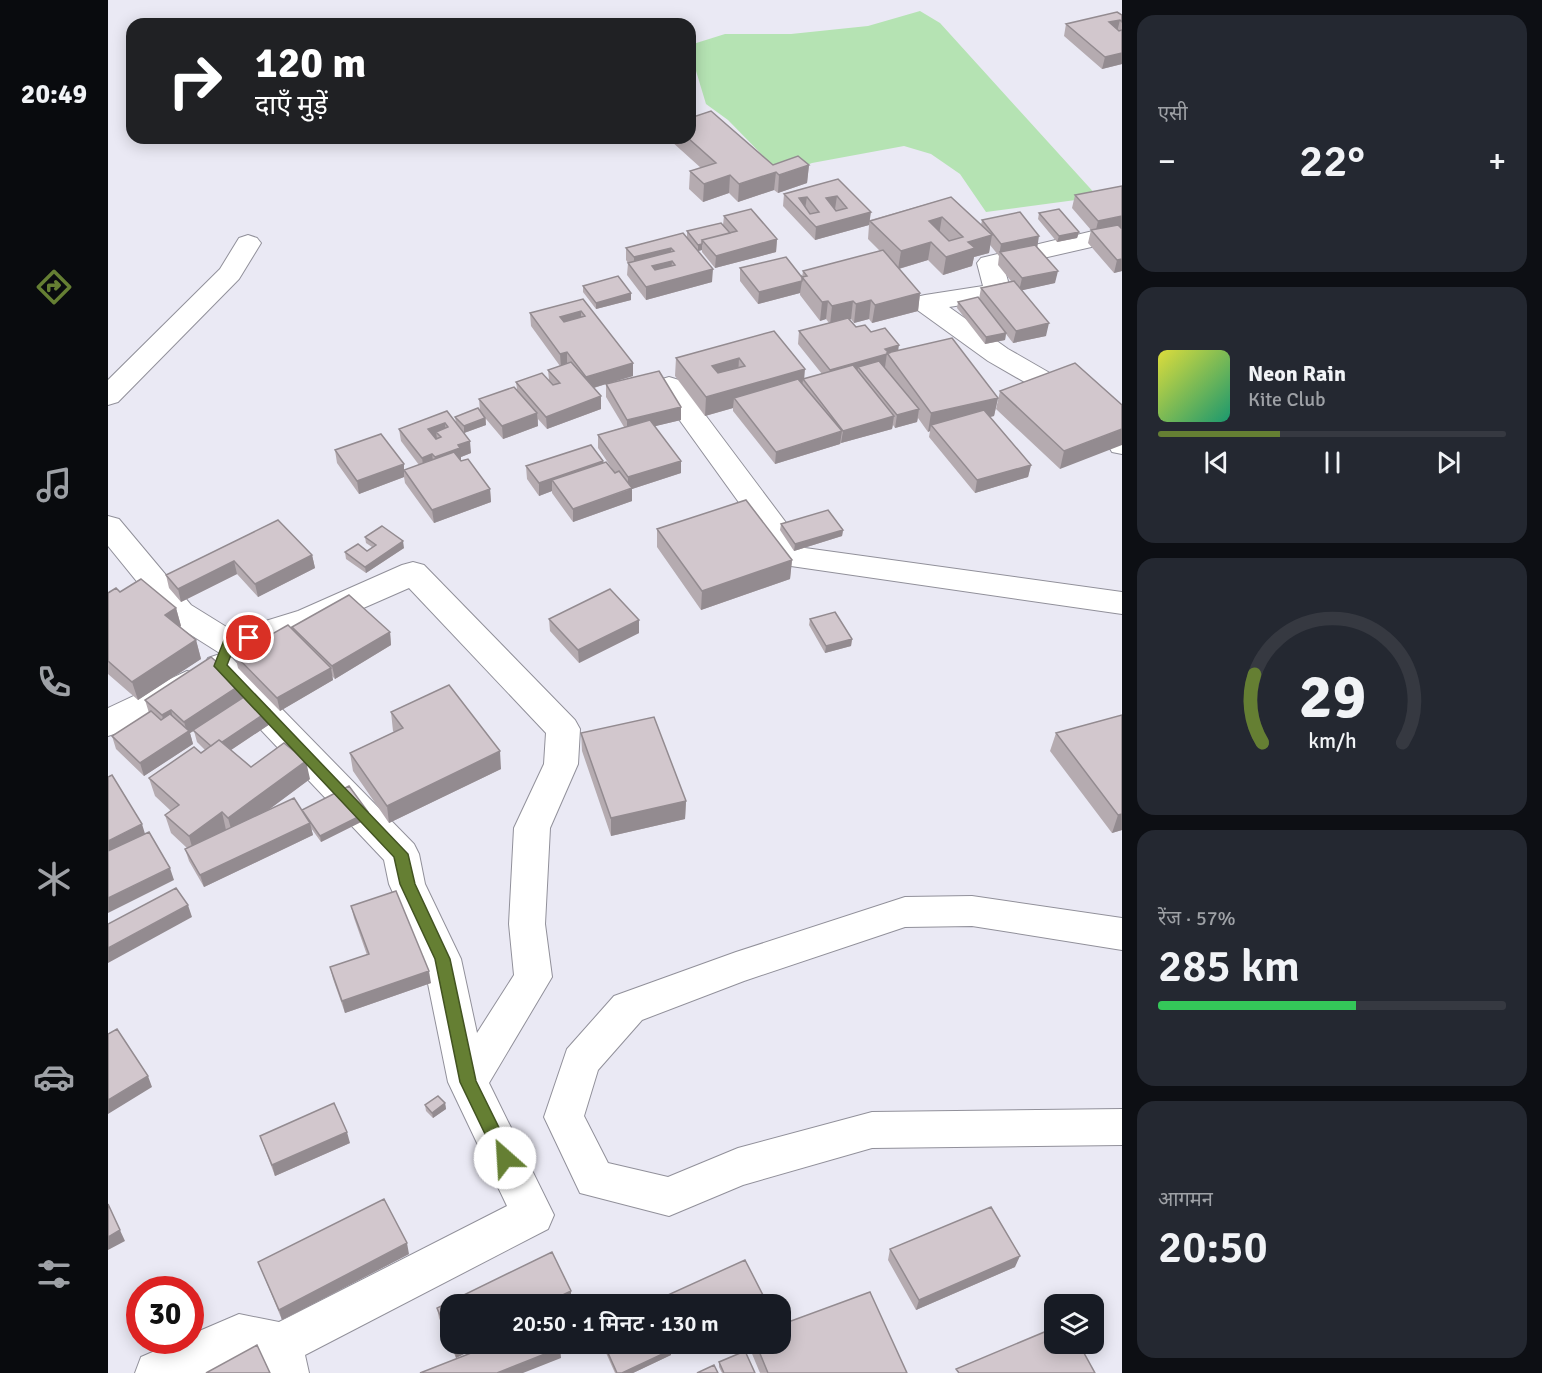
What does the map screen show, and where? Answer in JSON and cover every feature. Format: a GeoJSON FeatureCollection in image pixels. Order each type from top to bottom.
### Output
{"type":"FeatureCollection","features":[{"type":"Feature","properties":{"kind":"street"},"geometry":{"type":"LineString","coordinates":[[1122,232],[990,263],[998,292],[926,303],[998,355],[1104,416],[1122,445]]}},
{"type":"Feature","properties":{"kind":"street"},"geometry":{"type":"LineString","coordinates":[[108,396],[230,273],[248,243]]}},
{"type":"Feature","properties":{"kind":"street"},"geometry":{"type":"LineString","coordinates":[[669,386],[795,557],[1122,603]]}},
{"type":"Feature","properties":{"kind":"street"},"geometry":{"type":"LineString","coordinates":[[108,526],[180,613],[224,655],[401,854],[407,884],[442,959],[468,1082],[533,1215],[284,1359],[239,1335],[157,1373]]}},
{"type":"Feature","properties":{"kind":"street"},"geometry":{"type":"LineString","coordinates":[[108,723],[224,655],[413,573],[562,729],[561,764],[532,828],[527,924],[532,977],[468,1082]]}},
{"type":"Feature","properties":{"kind":"street"},"geometry":{"type":"LineString","coordinates":[[1122,933],[972,911],[906,912],[736,968],[628,1008],[581,1061],[564,1117],[595,1179],[669,1197],[738,1167],[872,1130],[1122,1127]]}},
{"type":"Feature","properties":{"kind":"green space"},"geometry":{"type":"Polygon","coordinates":[[[920,11],[940,23],[1098,197],[986,212],[960,174],[931,154],[904,146],[812,163],[782,175],[728,120],[706,104],[696,71],[696,43],[725,34],[791,34],[868,26],[920,11]]]}},
{"type":"Feature","properties":{"kind":"building"},"geometry":{"type":"Polygon","coordinates":[[[1117,12],[1122,15],[1122,22],[1120,20],[1109,22],[1119,31],[1122,30],[1122,53],[1105,57],[1066,24],[1117,12]]]}},
{"type":"Feature","properties":{"kind":"building"},"geometry":{"type":"Polygon","coordinates":[[[711,111],[773,165],[798,156],[809,165],[779,175],[776,172],[739,184],[730,175],[704,184],[690,171],[716,163],[695,144],[696,116],[711,111]]]}},
{"type":"Feature","properties":{"kind":"building"},"geometry":{"type":"Polygon","coordinates":[[[838,179],[871,212],[816,227],[784,194],[838,179]],[[837,196],[826,198],[836,211],[847,208],[837,196]],[[807,197],[799,198],[810,214],[819,212],[807,197]]]}},
{"type":"Feature","properties":{"kind":"building"},"geometry":{"type":"Polygon","coordinates":[[[1122,186],[1122,216],[1098,221],[1075,195],[1122,186]]]}},
{"type":"Feature","properties":{"kind":"building"},"geometry":{"type":"Polygon","coordinates":[[[951,197],[992,235],[968,242],[975,248],[946,257],[931,242],[901,251],[870,221],[951,197]],[[942,217],[929,221],[949,241],[963,237],[942,217]]]}},
{"type":"Feature","properties":{"kind":"building"},"geometry":{"type":"Polygon","coordinates":[[[751,209],[777,239],[716,256],[702,240],[737,231],[724,216],[751,209]]]}},
{"type":"Feature","properties":{"kind":"building"},"geometry":{"type":"Polygon","coordinates":[[[1059,209],[1079,232],[1059,236],[1039,213],[1059,209]]]}},
{"type":"Feature","properties":{"kind":"building"},"geometry":{"type":"Polygon","coordinates":[[[1020,212],[1039,236],[1001,244],[982,220],[1020,212]]]}},
{"type":"Feature","properties":{"kind":"building"},"geometry":{"type":"Polygon","coordinates":[[[721,223],[730,233],[702,240],[702,244],[698,245],[687,231],[721,223]]]}},
{"type":"Feature","properties":{"kind":"building"},"geometry":{"type":"Polygon","coordinates":[[[1118,225],[1122,229],[1122,259],[1117,260],[1091,230],[1118,225]]]}},
{"type":"Feature","properties":{"kind":"building"},"geometry":{"type":"Polygon","coordinates":[[[683,233],[713,269],[646,287],[628,263],[674,251],[671,248],[634,257],[626,248],[683,233]],[[672,261],[652,266],[655,270],[675,265],[672,261]]]}},
{"type":"Feature","properties":{"kind":"building"},"geometry":{"type":"Polygon","coordinates":[[[1035,245],[1058,271],[1022,278],[1000,252],[1035,245]]]}},
{"type":"Feature","properties":{"kind":"building"},"geometry":{"type":"Polygon","coordinates":[[[883,250],[920,293],[875,305],[871,300],[832,306],[828,301],[822,302],[802,277],[807,276],[803,271],[883,250]]]}},
{"type":"Feature","properties":{"kind":"building"},"geometry":{"type":"Polygon","coordinates":[[[786,257],[802,277],[802,281],[759,292],[740,268],[786,257]]]}},
{"type":"Feature","properties":{"kind":"building"},"geometry":{"type":"Polygon","coordinates":[[[618,276],[631,293],[596,303],[583,286],[618,276]]]}},
{"type":"Feature","properties":{"kind":"building"},"geometry":{"type":"Polygon","coordinates":[[[1014,281],[1049,323],[1016,331],[981,288],[1014,281]]]}},
{"type":"Feature","properties":{"kind":"building"},"geometry":{"type":"Polygon","coordinates":[[[978,297],[1006,333],[986,337],[958,302],[978,297]]]}},
{"type":"Feature","properties":{"kind":"building"},"geometry":{"type":"Polygon","coordinates":[[[583,299],[633,363],[586,377],[567,352],[560,354],[530,313],[583,299]],[[581,311],[560,317],[564,322],[585,316],[581,311]]]}},
{"type":"Feature","properties":{"kind":"building"},"geometry":{"type":"Polygon","coordinates":[[[848,318],[856,327],[865,325],[871,332],[885,328],[899,345],[885,349],[889,353],[887,354],[830,370],[799,331],[848,318]]]}},
{"type":"Feature","properties":{"kind":"building"},"geometry":{"type":"Polygon","coordinates":[[[774,331],[805,369],[706,397],[676,358],[774,331]],[[739,358],[712,366],[718,373],[745,366],[739,358]]]}},
{"type":"Feature","properties":{"kind":"building"},"geometry":{"type":"Polygon","coordinates":[[[952,338],[998,398],[931,413],[887,353],[952,338]]]}},
{"type":"Feature","properties":{"kind":"building"},"geometry":{"type":"Polygon","coordinates":[[[879,361],[919,409],[897,415],[858,367],[879,361]]]}},
{"type":"Feature","properties":{"kind":"building"},"geometry":{"type":"Polygon","coordinates":[[[571,362],[601,396],[546,417],[516,382],[542,373],[553,385],[560,383],[548,370],[571,362]]]}},
{"type":"Feature","properties":{"kind":"building"},"geometry":{"type":"Polygon","coordinates":[[[1075,363],[1122,405],[1122,429],[1064,451],[1000,391],[1075,363]]]}},
{"type":"Feature","properties":{"kind":"building"},"geometry":{"type":"Polygon","coordinates":[[[853,365],[894,416],[843,431],[803,379],[853,365]]]}},
{"type":"Feature","properties":{"kind":"building"},"geometry":{"type":"Polygon","coordinates":[[[659,371],[681,407],[627,420],[606,384],[659,371]]]}},
{"type":"Feature","properties":{"kind":"building"},"geometry":{"type":"Polygon","coordinates":[[[798,379],[842,431],[776,452],[734,398],[798,379]]]}},
{"type":"Feature","properties":{"kind":"building"},"geometry":{"type":"Polygon","coordinates":[[[514,387],[537,413],[502,426],[479,399],[514,387]]]}},
{"type":"Feature","properties":{"kind":"building"},"geometry":{"type":"Polygon","coordinates":[[[478,408],[485,418],[464,426],[455,417],[478,408]]]}},
{"type":"Feature","properties":{"kind":"building"},"geometry":{"type":"Polygon","coordinates":[[[984,410],[1031,465],[977,480],[931,425],[984,410]]]}},
{"type":"Feature","properties":{"kind":"building"},"geometry":{"type":"Polygon","coordinates":[[[447,411],[470,441],[458,445],[460,448],[435,457],[432,454],[422,458],[399,429],[447,411]],[[445,423],[428,429],[436,439],[441,437],[436,432],[448,427],[445,423]]]}},
{"type":"Feature","properties":{"kind":"building"},"geometry":{"type":"Polygon","coordinates":[[[650,420],[681,461],[628,477],[598,435],[650,420]]]}},
{"type":"Feature","properties":{"kind":"building"},"geometry":{"type":"Polygon","coordinates":[[[381,434],[404,464],[357,481],[335,450],[381,434]]]}},
{"type":"Feature","properties":{"kind":"building"},"geometry":{"type":"Polygon","coordinates":[[[591,445],[603,461],[539,483],[526,466],[591,445]]]}},
{"type":"Feature","properties":{"kind":"building"},"geometry":{"type":"Polygon","coordinates":[[[454,452],[461,461],[468,459],[490,489],[432,510],[404,470],[454,452]]]}},
{"type":"Feature","properties":{"kind":"building"},"geometry":{"type":"Polygon","coordinates":[[[606,462],[615,473],[619,471],[632,488],[573,509],[552,480],[606,462]]]}},
{"type":"Feature","properties":{"kind":"building"},"geometry":{"type":"Polygon","coordinates":[[[746,500],[792,560],[702,591],[657,529],[746,500]]]}},
{"type":"Feature","properties":{"kind":"building"},"geometry":{"type":"Polygon","coordinates":[[[828,510],[843,530],[795,544],[781,524],[828,510]]]}},
{"type":"Feature","properties":{"kind":"building"},"geometry":{"type":"Polygon","coordinates":[[[278,520],[312,555],[255,584],[234,561],[178,589],[166,575],[278,520]]]}},
{"type":"Feature","properties":{"kind":"building"},"geometry":{"type":"Polygon","coordinates":[[[382,526],[403,541],[365,567],[345,552],[358,544],[367,551],[376,545],[365,537],[382,526]]]}},
{"type":"Feature","properties":{"kind":"building"},"geometry":{"type":"Polygon","coordinates":[[[141,579],[176,608],[165,615],[196,640],[132,682],[108,661],[108,593],[116,588],[120,592],[141,579]]]}},
{"type":"Feature","properties":{"kind":"building"},"geometry":{"type":"Polygon","coordinates":[[[610,589],[639,620],[578,650],[549,619],[610,589]]]}},
{"type":"Feature","properties":{"kind":"building"},"geometry":{"type":"Polygon","coordinates":[[[349,595],[390,632],[332,666],[292,627],[349,595]]]}},
{"type":"Feature","properties":{"kind":"building"},"geometry":{"type":"Polygon","coordinates":[[[835,612],[852,639],[826,646],[810,619],[835,612]]]}},
{"type":"Feature","properties":{"kind":"building"},"geometry":{"type":"Polygon","coordinates":[[[288,625],[331,668],[277,698],[235,655],[288,625]]]}},
{"type":"Feature","properties":{"kind":"building"},"geometry":{"type":"Polygon","coordinates":[[[211,657],[242,684],[184,722],[171,710],[162,715],[145,700],[211,657]]]}},
{"type":"Feature","properties":{"kind":"building"},"geometry":{"type":"Polygon","coordinates":[[[449,685],[500,751],[387,806],[350,753],[403,728],[391,712],[449,685]]]}},
{"type":"Feature","properties":{"kind":"building"},"geometry":{"type":"Polygon","coordinates":[[[250,693],[270,710],[222,742],[219,740],[211,746],[193,730],[250,693]]]}},
{"type":"Feature","properties":{"kind":"building"},"geometry":{"type":"Polygon","coordinates":[[[151,711],[161,720],[170,714],[189,731],[140,763],[112,736],[151,711]]]}},
{"type":"Feature","properties":{"kind":"building"},"geometry":{"type":"Polygon","coordinates":[[[1122,715],[1122,814],[1118,815],[1056,733],[1122,715]]]}},
{"type":"Feature","properties":{"kind":"building"},"geometry":{"type":"Polygon","coordinates":[[[654,717],[686,801],[611,818],[581,733],[654,717]]]}},
{"type":"Feature","properties":{"kind":"building"},"geometry":{"type":"Polygon","coordinates":[[[219,740],[251,767],[284,743],[306,761],[228,818],[222,812],[189,836],[165,815],[179,805],[149,778],[194,747],[201,753],[219,740]]]}},
{"type":"Feature","properties":{"kind":"building"},"geometry":{"type":"Polygon","coordinates":[[[112,775],[142,824],[108,841],[108,777],[112,775]]]}},
{"type":"Feature","properties":{"kind":"building"},"geometry":{"type":"Polygon","coordinates":[[[349,786],[368,812],[320,836],[302,810],[349,786]]]}},
{"type":"Feature","properties":{"kind":"building"},"geometry":{"type":"Polygon","coordinates":[[[294,798],[310,823],[200,875],[185,849],[294,798]]]}},
{"type":"Feature","properties":{"kind":"building"},"geometry":{"type":"Polygon","coordinates":[[[149,832],[170,868],[108,898],[108,851],[149,832]]]}},
{"type":"Feature","properties":{"kind":"building"},"geometry":{"type":"Polygon","coordinates":[[[176,888],[188,905],[108,948],[108,924],[176,888]]]}},
{"type":"Feature","properties":{"kind":"building"},"geometry":{"type":"Polygon","coordinates":[[[396,891],[429,971],[342,1001],[330,967],[369,954],[351,906],[396,891]]]}},
{"type":"Feature","properties":{"kind":"building"},"geometry":{"type":"Polygon","coordinates":[[[117,1029],[148,1076],[108,1100],[108,1034],[117,1029]]]}},
{"type":"Feature","properties":{"kind":"building"},"geometry":{"type":"Polygon","coordinates":[[[438,1096],[445,1103],[432,1113],[425,1105],[438,1096]]]}},
{"type":"Feature","properties":{"kind":"building"},"geometry":{"type":"Polygon","coordinates":[[[334,1103],[347,1132],[272,1165],[260,1136],[334,1103]]]}},
{"type":"Feature","properties":{"kind":"building"},"geometry":{"type":"Polygon","coordinates":[[[384,1199],[407,1243],[279,1310],[258,1262],[384,1199]]]}},
{"type":"Feature","properties":{"kind":"building"},"geometry":{"type":"Polygon","coordinates":[[[108,1204],[120,1230],[108,1237],[108,1204]]]}},
{"type":"Feature","properties":{"kind":"building"},"geometry":{"type":"Polygon","coordinates":[[[991,1207],[1020,1256],[919,1300],[890,1249],[991,1207]]]}},
{"type":"Feature","properties":{"kind":"building"},"geometry":{"type":"Polygon","coordinates":[[[552,1252],[571,1291],[565,1294],[466,1294],[552,1252]]]}},
{"type":"Feature","properties":{"kind":"building"},"geometry":{"type":"Polygon","coordinates":[[[745,1260],[762,1294],[670,1294],[745,1260]]]}},
{"type":"Feature","properties":{"kind":"building"},"geometry":{"type":"Polygon","coordinates":[[[870,1292],[907,1373],[768,1373],[760,1354],[791,1354],[791,1321],[870,1292]]]}},
{"type":"Feature","properties":{"kind":"building"},"geometry":{"type":"Polygon","coordinates":[[[1044,1332],[1044,1354],[1085,1354],[1095,1373],[959,1373],[956,1369],[1044,1332]]]}},
{"type":"Feature","properties":{"kind":"building"},"geometry":{"type":"Polygon","coordinates":[[[257,1345],[270,1373],[206,1373],[257,1345]]]}},
{"type":"Feature","properties":{"kind":"building"},"geometry":{"type":"Polygon","coordinates":[[[468,1354],[545,1354],[497,1373],[420,1373],[468,1354]]]}},
{"type":"Feature","properties":{"kind":"building"},"geometry":{"type":"Polygon","coordinates":[[[608,1354],[662,1354],[622,1373],[617,1373],[608,1354]]]}},
{"type":"Feature","properties":{"kind":"building"},"geometry":{"type":"Polygon","coordinates":[[[738,1354],[746,1354],[755,1373],[724,1373],[719,1362],[738,1354]]]}},
{"type":"Feature","properties":{"kind":"building"},"geometry":{"type":"Polygon","coordinates":[[[714,1365],[718,1373],[697,1373],[714,1365]]]}},
{"type":"Feature","properties":{"kind":"route"},"geometry":{"type":"LineString","coordinates":[[249,638],[229,644],[220,666],[401,854],[407,884],[442,959],[468,1082],[505,1158]]}}]}
